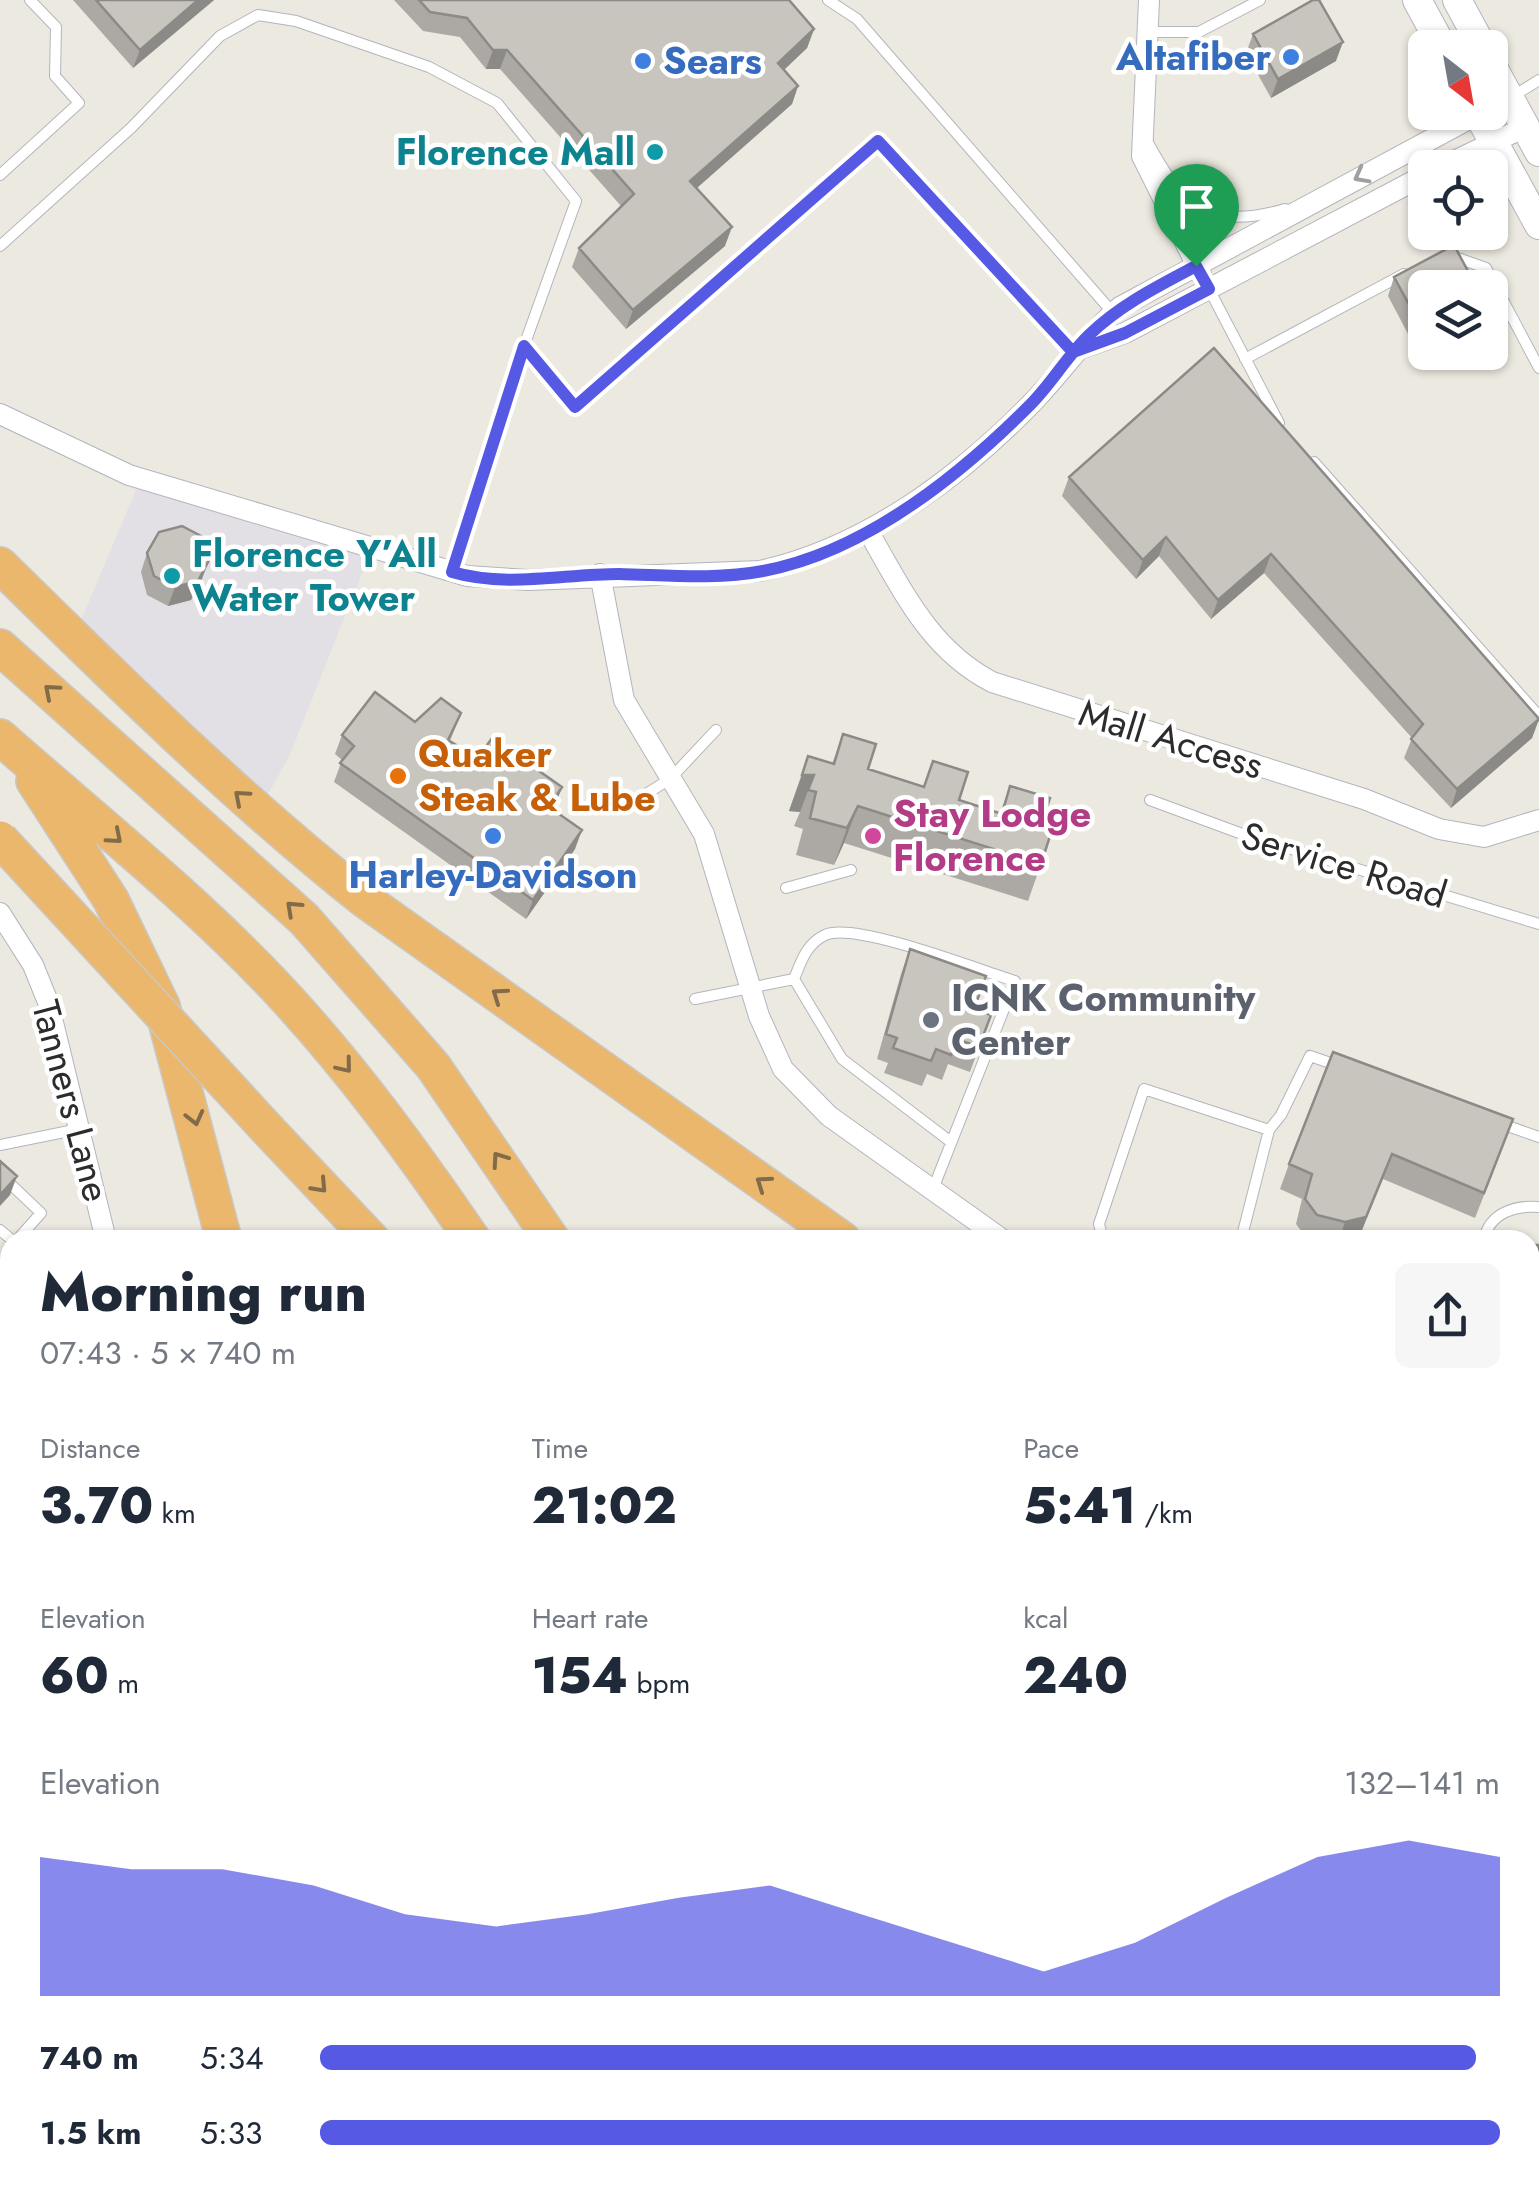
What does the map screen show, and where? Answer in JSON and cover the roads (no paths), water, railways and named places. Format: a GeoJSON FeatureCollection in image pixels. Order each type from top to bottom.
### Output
{"type":"FeatureCollection","features":[{"type":"Feature","properties":{"kind":"highway"},"geometry":{"type":"LineString","coordinates":[[0,565],[188,748],[294,843],[365,900],[829,1230]]}},
{"type":"Feature","properties":{"kind":"highway"},"geometry":{"type":"LineString","coordinates":[[0,647],[215,835],[315,931],[433,1066],[545,1230]]}},
{"type":"Feature","properties":{"kind":"highway"},"geometry":{"type":"LineString","coordinates":[[8,743],[111,900],[144,962],[190,1098],[222,1230]]}},
{"type":"Feature","properties":{"kind":"highway"},"geometry":{"type":"LineString","coordinates":[[8,743],[204,916],[275,986],[400,1133],[465,1230]]}},
{"type":"Feature","properties":{"kind":"highway"},"geometry":{"type":"LineString","coordinates":[[0,838],[363,1230]]}},
{"type":"Feature","properties":{"kind":"main road"},"geometry":{"type":"LineString","coordinates":[[1417,0],[1433,30]]}},
{"type":"Feature","properties":{"kind":"main road"},"geometry":{"type":"LineString","coordinates":[[1458,0],[1473,30]]}},
{"type":"Feature","properties":{"kind":"main road"},"geometry":{"type":"LineString","coordinates":[[1508,115],[1532,123],[1539,152]]}},
{"type":"Feature","properties":{"kind":"main road"},"geometry":{"type":"LineString","coordinates":[[1492,130],[1494,143],[1539,225]]}},
{"type":"Feature","properties":{"kind":"street"},"geometry":{"type":"LineString","coordinates":[[1148,0],[1140,127],[1142,156],[1209,289]]}},
{"type":"Feature","properties":{"kind":"street"},"geometry":{"type":"LineString","coordinates":[[1479,150],[1532,123]]}},
{"type":"Feature","properties":{"kind":"street"},"geometry":{"type":"LineString","coordinates":[[0,414],[130,475],[452,572],[528,580],[600,574],[717,576],[760,572],[792,564],[868,531],[982,449],[1032,402],[1073,352],[1113,313],[1449,130]]}},
{"type":"Feature","properties":{"kind":"street"},"geometry":{"type":"LineString","coordinates":[[1073,352],[1125,333],[1408,184]]}},
{"type":"Feature","properties":{"kind":"street","name":"Mall Access"},"geometry":{"type":"LineString","coordinates":[[868,531],[922,624],[967,669],[992,682],[1364,799],[1440,830],[1484,837],[1539,820]]}},
{"type":"Feature","properties":{"kind":"street"},"geometry":{"type":"LineString","coordinates":[[600,574],[620,689],[710,848],[772,1049],[794,1083],[829,1116],[989,1230]]}},
{"type":"Feature","properties":{"kind":"street","name":"Tanners Lane"},"geometry":{"type":"LineString","coordinates":[[0,913],[33,965],[48,1002],[104,1230]]}},
{"type":"Feature","properties":{"kind":"lane"},"geometry":{"type":"LineString","coordinates":[[0,175],[79,103],[55,76],[56,27],[30,0]]}},
{"type":"Feature","properties":{"kind":"lane"},"geometry":{"type":"LineString","coordinates":[[828,0],[857,20],[1113,313]]}},
{"type":"Feature","properties":{"kind":"lane"},"geometry":{"type":"LineString","coordinates":[[1146,32],[1199,32],[1260,0]]}},
{"type":"Feature","properties":{"kind":"lane"},"geometry":{"type":"LineString","coordinates":[[0,246],[131,128],[220,36],[258,14],[296,21],[429,67],[497,103],[576,201],[524,346],[452,572]]}},
{"type":"Feature","properties":{"kind":"lane"},"geometry":{"type":"LineString","coordinates":[[1144,66],[1214,54]]}},
{"type":"Feature","properties":{"kind":"lane"},"geometry":{"type":"LineString","coordinates":[[1508,98],[1539,80]]}},
{"type":"Feature","properties":{"kind":"lane"},"geometry":{"type":"LineString","coordinates":[[1140,127],[1161,167],[1184,197],[1202,211],[1223,219],[1243,220],[1315,201]]}},
{"type":"Feature","properties":{"kind":"lane"},"geometry":{"type":"LineString","coordinates":[[524,346],[575,407],[878,141],[1073,352]]}},
{"type":"Feature","properties":{"kind":"lane"},"geometry":{"type":"LineString","coordinates":[[1434,258],[1449,256],[1486,268],[1539,368]]}},
{"type":"Feature","properties":{"kind":"lane"},"geometry":{"type":"LineString","coordinates":[[1244,359],[1417,267]]}},
{"type":"Feature","properties":{"kind":"lane"},"geometry":{"type":"LineString","coordinates":[[1209,289],[1274,418],[1292,438]]}},
{"type":"Feature","properties":{"kind":"lane"},"geometry":{"type":"LineString","coordinates":[[1301,448],[1539,716]]}},
{"type":"Feature","properties":{"kind":"lane"},"geometry":{"type":"LineString","coordinates":[[622,810],[670,779],[716,730]]}},
{"type":"Feature","properties":{"kind":"lane","name":"Service Road"},"geometry":{"type":"LineString","coordinates":[[1150,800],[1245,835],[1539,924]]}},
{"type":"Feature","properties":{"kind":"lane"},"geometry":{"type":"LineString","coordinates":[[786,888],[851,870]]}},
{"type":"Feature","properties":{"kind":"lane"},"geometry":{"type":"LineString","coordinates":[[794,979],[807,948],[827,934],[865,934],[1015,981],[932,1189]]}},
{"type":"Feature","properties":{"kind":"lane"},"geometry":{"type":"LineString","coordinates":[[695,999],[794,979]]}},
{"type":"Feature","properties":{"kind":"lane"},"geometry":{"type":"LineString","coordinates":[[794,979],[842,1058],[951,1142]]}},
{"type":"Feature","properties":{"kind":"lane"},"geometry":{"type":"LineString","coordinates":[[1244,1230],[1269,1130],[1281,1115],[1310,1056],[1363,1074]]}},
{"type":"Feature","properties":{"kind":"lane"},"geometry":{"type":"LineString","coordinates":[[1100,1230],[1099,1224],[1144,1088],[1269,1130]]}},
{"type":"Feature","properties":{"kind":"lane"},"geometry":{"type":"LineString","coordinates":[[1486,1118],[1539,1137]]}},
{"type":"Feature","properties":{"kind":"lane"},"geometry":{"type":"LineString","coordinates":[[0,1144],[80,1128]]}},
{"type":"Feature","properties":{"kind":"lane"},"geometry":{"type":"LineString","coordinates":[[0,1174],[40,1212],[24,1230]]}},
{"type":"Feature","properties":{"kind":"lane"},"geometry":{"type":"LineString","coordinates":[[1487,1230],[1504,1211],[1539,1207]]}},
{"type":"Feature","properties":{"kind":"place","name":"Altafiber"},"geometry":{"type":"Point","coordinates":[1291,57]}},
{"type":"Feature","properties":{"kind":"place","name":"Sears"},"geometry":{"type":"Point","coordinates":[643,61]}},
{"type":"Feature","properties":{"kind":"place","name":"Florence Mall"},"geometry":{"type":"Point","coordinates":[655,152]}},
{"type":"Feature","properties":{"kind":"place","name":"Florence Y’All Water Tower"},"geometry":{"type":"Point","coordinates":[172,576]}},
{"type":"Feature","properties":{"kind":"place","name":"Quaker Steak & Lube"},"geometry":{"type":"Point","coordinates":[398,776]}},
{"type":"Feature","properties":{"kind":"place","name":"Harley-Davidson"},"geometry":{"type":"Point","coordinates":[493,836]}},
{"type":"Feature","properties":{"kind":"place","name":"Stay Lodge Florence"},"geometry":{"type":"Point","coordinates":[873,836]}},
{"type":"Feature","properties":{"kind":"place","name":"ICNK Community Center"},"geometry":{"type":"Point","coordinates":[931,1020]}}]}
